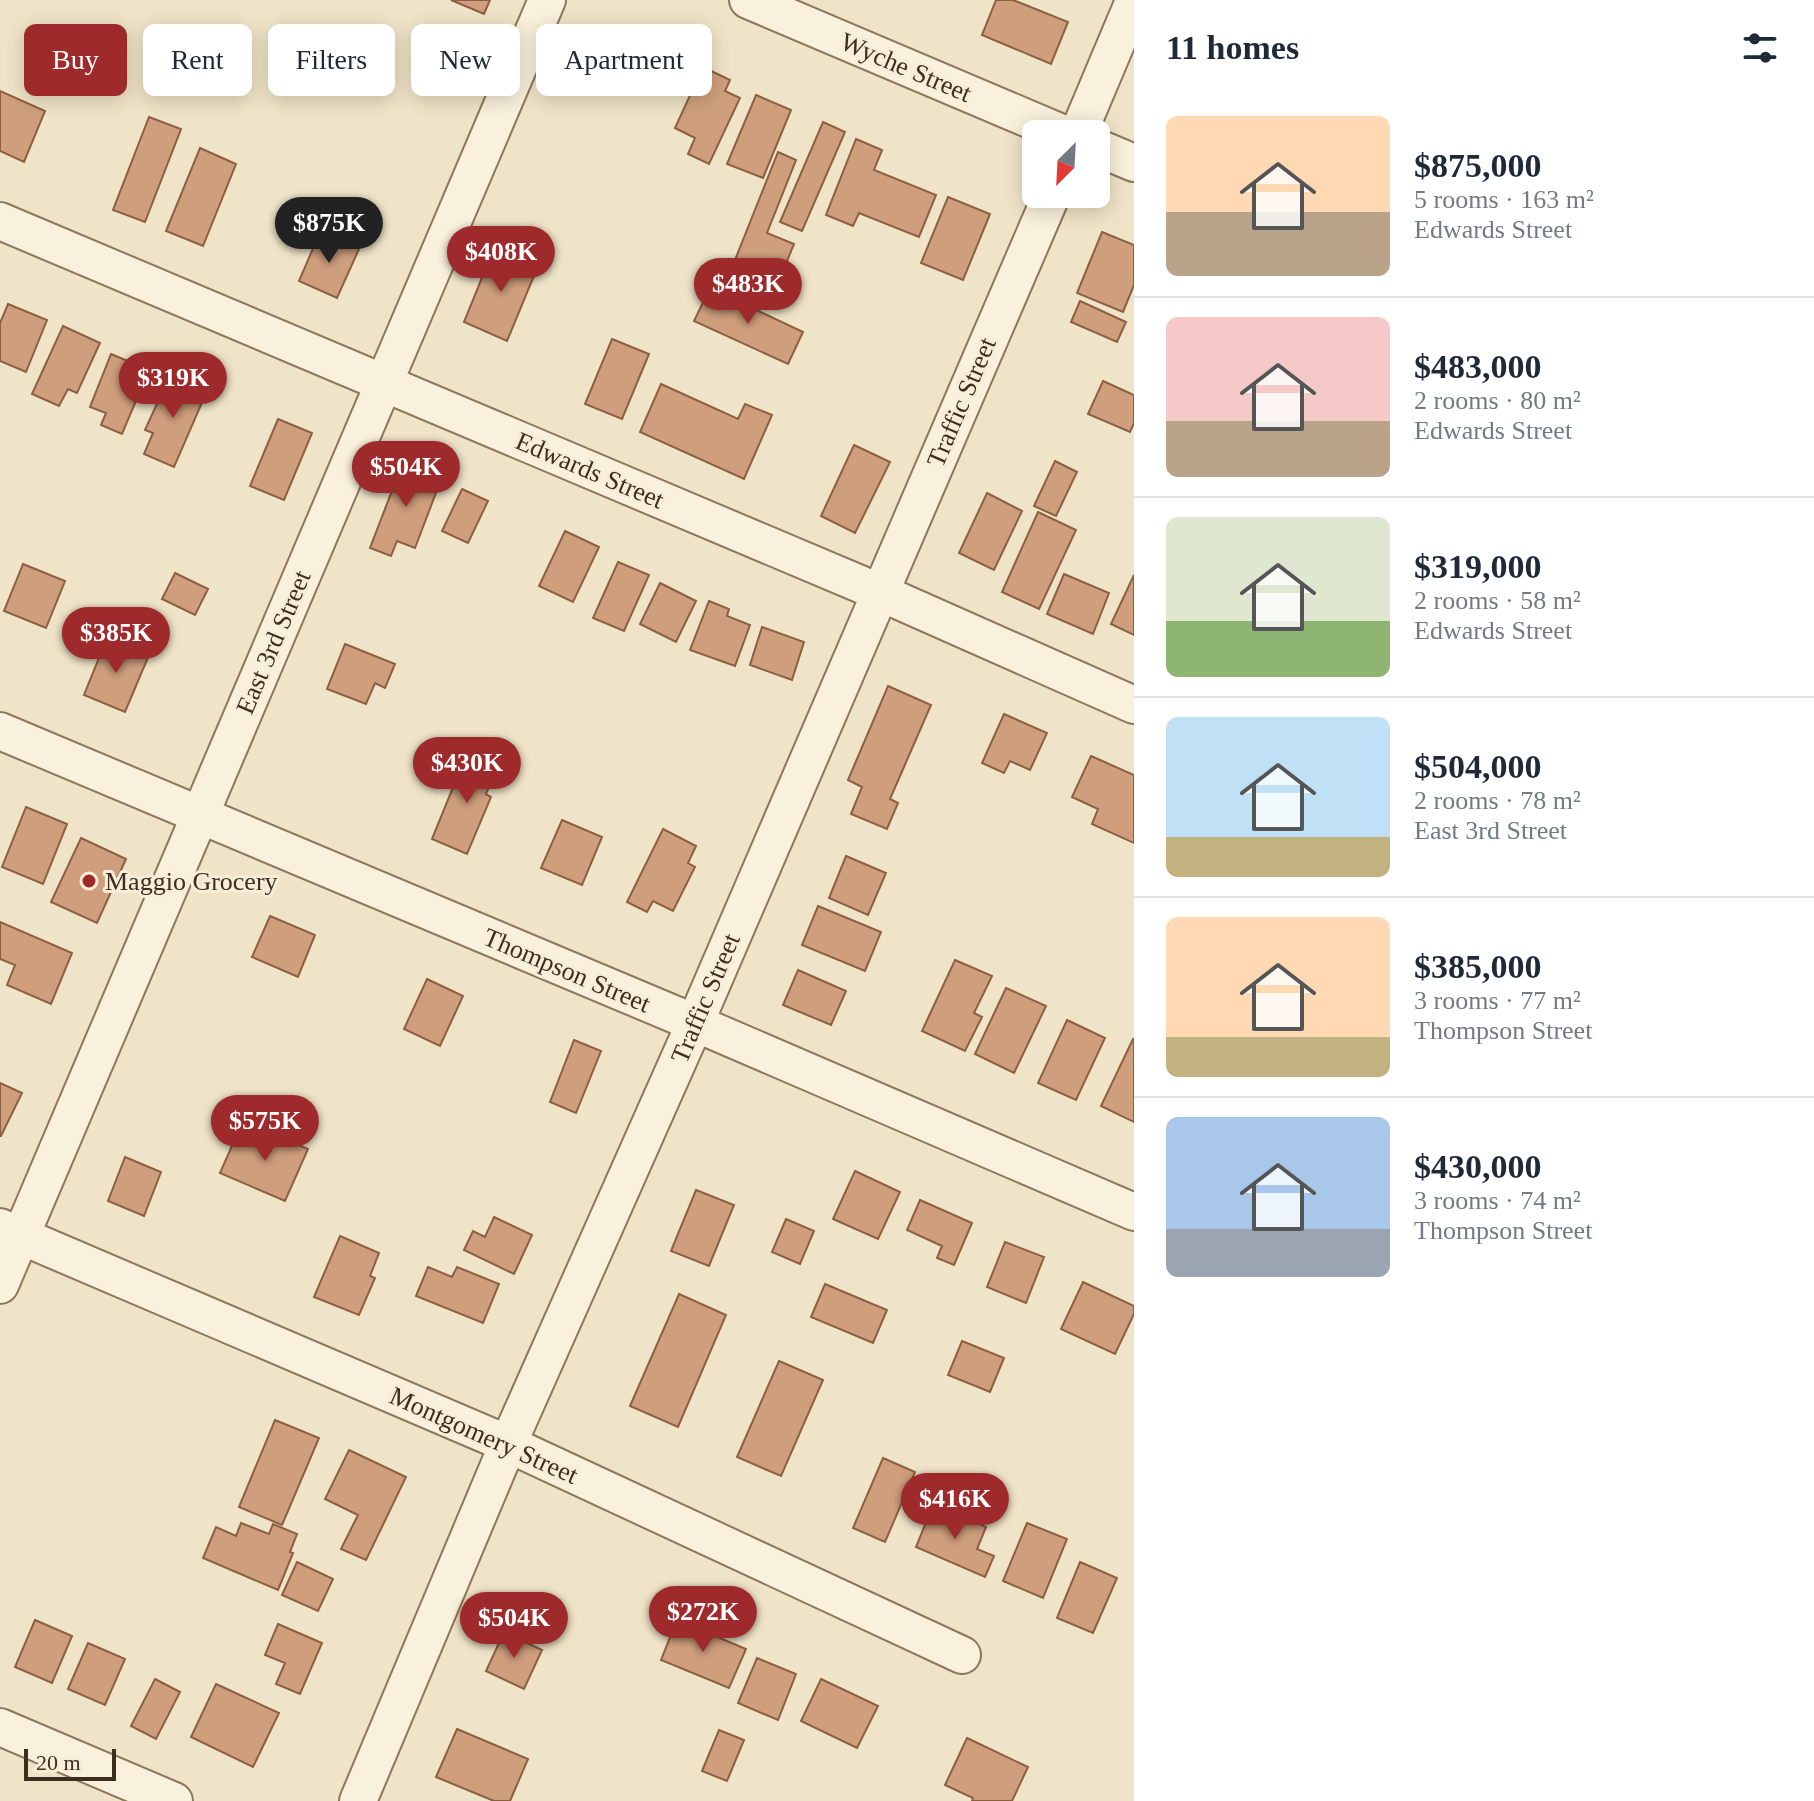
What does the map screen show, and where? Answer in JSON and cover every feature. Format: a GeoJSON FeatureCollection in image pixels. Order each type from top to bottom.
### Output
{"type":"FeatureCollection","features":[{"type":"Feature","properties":{"kind":"street","name":"East 3rd Street"},"geometry":{"type":"LineString","coordinates":[[0,1285],[10,1232],[199,817],[547,0]]}},
{"type":"Feature","properties":{"kind":"street","name":"Wyche Street"},"geometry":{"type":"LineString","coordinates":[[748,0],[1031,120]]}},
{"type":"Feature","properties":{"kind":"street"},"geometry":{"type":"LineString","coordinates":[[1084,120],[1134,1]]}},
{"type":"Feature","properties":{"kind":"street"},"geometry":{"type":"LineString","coordinates":[[1110,153],[1134,163]]}},
{"type":"Feature","properties":{"kind":"street","name":"Traffic Street"},"geometry":{"type":"LineString","coordinates":[[358,1801],[508,1444],[695,1023],[1046,208]]}},
{"type":"Feature","properties":{"kind":"street","name":"Edwards Street"},"geometry":{"type":"LineString","coordinates":[[0,221],[879,592],[1134,705]]}},
{"type":"Feature","properties":{"kind":"street","name":"Thompson Street"},"geometry":{"type":"LineString","coordinates":[[0,731],[695,1023],[1134,1212]]}},
{"type":"Feature","properties":{"kind":"street","name":"Montgomery Street"},"geometry":{"type":"LineString","coordinates":[[10,1232],[508,1444],[962,1655]]}},
{"type":"Feature","properties":{"kind":"street"},"geometry":{"type":"LineString","coordinates":[[0,1727],[174,1801]]}},
{"type":"Feature","properties":{"kind":"building"},"geometry":{"type":"Polygon","coordinates":[[[451,0],[490,0],[484,14],[451,0]]]}},
{"type":"Feature","properties":{"kind":"building"},"geometry":{"type":"Polygon","coordinates":[[[996,0],[1013,0],[1068,22],[1051,64],[982,35],[996,0]]]}},
{"type":"Feature","properties":{"kind":"building"},"geometry":{"type":"Polygon","coordinates":[[[712,71],[730,80],[725,91],[740,98],[709,164],[688,154],[695,138],[675,128],[690,96],[712,96],[712,71]]]}},
{"type":"Feature","properties":{"kind":"building"},"geometry":{"type":"Polygon","coordinates":[[[0,91],[45,111],[24,162],[0,151],[0,91]]]}},
{"type":"Feature","properties":{"kind":"building"},"geometry":{"type":"Polygon","coordinates":[[[756,95],[791,110],[763,178],[727,164],[756,95]]]}},
{"type":"Feature","properties":{"kind":"building"},"geometry":{"type":"Polygon","coordinates":[[[149,117],[181,129],[145,222],[113,210],[149,117]]]}},
{"type":"Feature","properties":{"kind":"building"},"geometry":{"type":"Polygon","coordinates":[[[823,122],[845,132],[802,231],[780,222],[823,122]]]}},
{"type":"Feature","properties":{"kind":"building"},"geometry":{"type":"Polygon","coordinates":[[[856,139],[882,150],[874,170],[936,195],[919,237],[859,213],[853,226],[826,215],[856,139]]]}},
{"type":"Feature","properties":{"kind":"building"},"geometry":{"type":"Polygon","coordinates":[[[200,148],[236,164],[203,246],[166,231],[200,148]]]}},
{"type":"Feature","properties":{"kind":"building"},"geometry":{"type":"Polygon","coordinates":[[[778,152],[796,160],[767,233],[794,244],[778,283],[733,265],[778,152]]]}},
{"type":"Feature","properties":{"kind":"building"},"geometry":{"type":"Polygon","coordinates":[[[948,197],[990,214],[963,280],[921,263],[948,197]]]}},
{"type":"Feature","properties":{"kind":"building"},"geometry":{"type":"Polygon","coordinates":[[[320,232],[359,249],[337,298],[299,281],[320,232]]]}},
{"type":"Feature","properties":{"kind":"building"},"geometry":{"type":"Polygon","coordinates":[[[1102,232],[1134,245],[1134,285],[1123,312],[1077,293],[1102,232]]]}},
{"type":"Feature","properties":{"kind":"building"},"geometry":{"type":"Polygon","coordinates":[[[494,248],[538,266],[507,341],[464,322],[494,248]]]}},
{"type":"Feature","properties":{"kind":"building"},"geometry":{"type":"Polygon","coordinates":[[[710,288],[803,332],[788,364],[694,321],[710,288]]]}},
{"type":"Feature","properties":{"kind":"building"},"geometry":{"type":"Polygon","coordinates":[[[1080,301],[1126,322],[1117,342],[1071,322],[1080,301]]]}},
{"type":"Feature","properties":{"kind":"building"},"geometry":{"type":"Polygon","coordinates":[[[8,304],[47,320],[26,372],[0,361],[0,323],[8,304]]]}},
{"type":"Feature","properties":{"kind":"building"},"geometry":{"type":"Polygon","coordinates":[[[63,326],[100,343],[77,393],[68,389],[59,406],[32,394],[63,326]]]}},
{"type":"Feature","properties":{"kind":"building"},"geometry":{"type":"Polygon","coordinates":[[[612,339],[649,354],[622,419],[585,404],[612,339]]]}},
{"type":"Feature","properties":{"kind":"building"},"geometry":{"type":"Polygon","coordinates":[[[111,354],[149,370],[122,434],[101,425],[106,413],[90,407],[111,354]]]}},
{"type":"Feature","properties":{"kind":"building"},"geometry":{"type":"Polygon","coordinates":[[[170,375],[207,391],[174,467],[144,454],[153,433],[145,430],[170,375]]]}},
{"type":"Feature","properties":{"kind":"building"},"geometry":{"type":"Polygon","coordinates":[[[1103,381],[1134,395],[1134,423],[1130,432],[1088,414],[1103,381]]]}},
{"type":"Feature","properties":{"kind":"building"},"geometry":{"type":"Polygon","coordinates":[[[661,384],[738,419],[745,404],[772,415],[744,479],[640,432],[661,384]]]}},
{"type":"Feature","properties":{"kind":"building"},"geometry":{"type":"Polygon","coordinates":[[[278,419],[312,433],[284,500],[250,486],[278,419]]]}},
{"type":"Feature","properties":{"kind":"building"},"geometry":{"type":"Polygon","coordinates":[[[854,445],[890,462],[855,533],[821,516],[854,445]]]}},
{"type":"Feature","properties":{"kind":"building"},"geometry":{"type":"Polygon","coordinates":[[[1055,461],[1077,472],[1056,516],[1034,506],[1055,461]]]}},
{"type":"Feature","properties":{"kind":"building"},"geometry":{"type":"Polygon","coordinates":[[[403,462],[442,477],[415,548],[397,541],[391,556],[370,548],[403,462]]]}},
{"type":"Feature","properties":{"kind":"building"},"geometry":{"type":"Polygon","coordinates":[[[462,489],[488,501],[468,543],[442,531],[462,489]]]}},
{"type":"Feature","properties":{"kind":"building"},"geometry":{"type":"Polygon","coordinates":[[[987,493],[1022,511],[994,570],[959,553],[987,493]]]}},
{"type":"Feature","properties":{"kind":"building"},"geometry":{"type":"Polygon","coordinates":[[[1038,512],[1076,530],[1039,609],[1002,592],[1038,512]]]}},
{"type":"Feature","properties":{"kind":"building"},"geometry":{"type":"Polygon","coordinates":[[[565,531],[599,547],[573,602],[539,586],[565,531]]]}},
{"type":"Feature","properties":{"kind":"building"},"geometry":{"type":"Polygon","coordinates":[[[618,562],[649,575],[624,631],[593,618],[618,562]]]}},
{"type":"Feature","properties":{"kind":"building"},"geometry":{"type":"Polygon","coordinates":[[[23,564],[65,581],[46,628],[4,611],[23,564]]]}},
{"type":"Feature","properties":{"kind":"building"},"geometry":{"type":"Polygon","coordinates":[[[175,573],[208,589],[195,615],[162,599],[175,573]]]}},
{"type":"Feature","properties":{"kind":"building"},"geometry":{"type":"Polygon","coordinates":[[[1064,574],[1109,593],[1093,634],[1047,614],[1064,574]]]}},
{"type":"Feature","properties":{"kind":"building"},"geometry":{"type":"Polygon","coordinates":[[[1134,575],[1134,635],[1111,624],[1134,575]]]}},
{"type":"Feature","properties":{"kind":"building"},"geometry":{"type":"Polygon","coordinates":[[[660,583],[696,601],[676,642],[640,624],[660,583]]]}},
{"type":"Feature","properties":{"kind":"building"},"geometry":{"type":"Polygon","coordinates":[[[709,601],[729,609],[727,616],[750,625],[735,666],[690,650],[709,601]]]}},
{"type":"Feature","properties":{"kind":"building"},"geometry":{"type":"Polygon","coordinates":[[[762,627],[804,642],[792,680],[750,665],[762,627]]]}},
{"type":"Feature","properties":{"kind":"building"},"geometry":{"type":"Polygon","coordinates":[[[107,638],[149,655],[125,712],[84,695],[107,638]]]}},
{"type":"Feature","properties":{"kind":"building"},"geometry":{"type":"Polygon","coordinates":[[[345,644],[395,664],[385,688],[375,683],[366,704],[327,689],[345,644]]]}},
{"type":"Feature","properties":{"kind":"building"},"geometry":{"type":"Polygon","coordinates":[[[888,686],[931,705],[890,799],[898,803],[887,829],[851,814],[862,787],[848,780],[888,686]]]}},
{"type":"Feature","properties":{"kind":"building"},"geometry":{"type":"Polygon","coordinates":[[[1004,714],[1047,733],[1030,770],[1010,761],[1004,773],[982,763],[1004,714]]]}},
{"type":"Feature","properties":{"kind":"building"},"geometry":{"type":"Polygon","coordinates":[[[476,752],[499,762],[486,794],[491,797],[467,854],[432,839],[458,775],[465,778],[476,752]]]}},
{"type":"Feature","properties":{"kind":"building"},"geometry":{"type":"Polygon","coordinates":[[[1091,756],[1134,775],[1134,843],[1092,824],[1098,809],[1072,797],[1091,756]]]}},
{"type":"Feature","properties":{"kind":"building"},"geometry":{"type":"Polygon","coordinates":[[[26,807],[67,824],[43,884],[2,867],[26,807]]]}},
{"type":"Feature","properties":{"kind":"building"},"geometry":{"type":"Polygon","coordinates":[[[562,820],[602,837],[582,885],[541,868],[562,820]]]}},
{"type":"Feature","properties":{"kind":"building"},"geometry":{"type":"Polygon","coordinates":[[[663,829],[696,846],[688,863],[695,867],[673,911],[653,901],[647,912],[627,902],[663,829]]]}},
{"type":"Feature","properties":{"kind":"building","name":"Maggio Grocery"},"geometry":{"type":"Polygon","coordinates":[[[81,838],[126,859],[97,923],[51,902],[81,838]]]}},
{"type":"Feature","properties":{"kind":"building"},"geometry":{"type":"Polygon","coordinates":[[[846,856],[886,873],[868,915],[829,898],[846,856]]]}},
{"type":"Feature","properties":{"kind":"building"},"geometry":{"type":"Polygon","coordinates":[[[818,906],[881,932],[865,971],[802,945],[818,906]]]}},
{"type":"Feature","properties":{"kind":"building"},"geometry":{"type":"Polygon","coordinates":[[[270,916],[315,935],[298,977],[252,957],[270,916]]]}},
{"type":"Feature","properties":{"kind":"building"},"geometry":{"type":"Polygon","coordinates":[[[0,922],[72,953],[51,1004],[7,985],[15,965],[0,959],[0,922]]]}},
{"type":"Feature","properties":{"kind":"building"},"geometry":{"type":"Polygon","coordinates":[[[955,960],[992,976],[974,1013],[982,1017],[965,1051],[922,1031],[955,960]]]}},
{"type":"Feature","properties":{"kind":"building"},"geometry":{"type":"Polygon","coordinates":[[[798,970],[846,991],[831,1025],[783,1005],[798,970]]]}},
{"type":"Feature","properties":{"kind":"building"},"geometry":{"type":"Polygon","coordinates":[[[427,979],[463,996],[440,1046],[404,1029],[427,979]]]}},
{"type":"Feature","properties":{"kind":"building"},"geometry":{"type":"Polygon","coordinates":[[[1006,988],[1046,1006],[1014,1073],[975,1054],[1006,988]]]}},
{"type":"Feature","properties":{"kind":"building"},"geometry":{"type":"Polygon","coordinates":[[[1067,1020],[1105,1038],[1076,1100],[1038,1083],[1067,1020]]]}},
{"type":"Feature","properties":{"kind":"building"},"geometry":{"type":"Polygon","coordinates":[[[1134,1039],[1134,1122],[1101,1106],[1134,1039]]]}},
{"type":"Feature","properties":{"kind":"building"},"geometry":{"type":"Polygon","coordinates":[[[574,1040],[601,1051],[576,1113],[550,1102],[574,1040]]]}},
{"type":"Feature","properties":{"kind":"building"},"geometry":{"type":"Polygon","coordinates":[[[0,1083],[22,1093],[1,1136],[0,1136],[0,1083]]]}},
{"type":"Feature","properties":{"kind":"building"},"geometry":{"type":"Polygon","coordinates":[[[257,1127],[308,1149],[285,1201],[220,1173],[235,1139],[250,1145],[257,1127]]]}},
{"type":"Feature","properties":{"kind":"building"},"geometry":{"type":"Polygon","coordinates":[[[125,1157],[161,1172],[144,1216],[108,1201],[125,1157]]]}},
{"type":"Feature","properties":{"kind":"building"},"geometry":{"type":"Polygon","coordinates":[[[855,1171],[900,1192],[878,1239],[833,1219],[855,1171]]]}},
{"type":"Feature","properties":{"kind":"building"},"geometry":{"type":"Polygon","coordinates":[[[696,1190],[734,1205],[709,1266],[671,1251],[696,1190]]]}},
{"type":"Feature","properties":{"kind":"building"},"geometry":{"type":"Polygon","coordinates":[[[920,1200],[972,1223],[954,1265],[937,1258],[942,1246],[907,1230],[920,1200]]]}},
{"type":"Feature","properties":{"kind":"building"},"geometry":{"type":"Polygon","coordinates":[[[494,1217],[532,1235],[514,1274],[464,1250],[473,1231],[485,1237],[494,1217]]]}},
{"type":"Feature","properties":{"kind":"building"},"geometry":{"type":"Polygon","coordinates":[[[786,1219],[814,1231],[800,1264],[772,1252],[786,1219]]]}},
{"type":"Feature","properties":{"kind":"building"},"geometry":{"type":"Polygon","coordinates":[[[340,1236],[379,1253],[370,1276],[375,1278],[359,1315],[314,1297],[340,1236]]]}},
{"type":"Feature","properties":{"kind":"building"},"geometry":{"type":"Polygon","coordinates":[[[1005,1242],[1044,1257],[1026,1303],[987,1287],[1005,1242]]]}},
{"type":"Feature","properties":{"kind":"building"},"geometry":{"type":"Polygon","coordinates":[[[428,1267],[452,1277],[457,1267],[499,1284],[483,1323],[416,1296],[428,1267]]]}},
{"type":"Feature","properties":{"kind":"building"},"geometry":{"type":"Polygon","coordinates":[[[1083,1282],[1134,1306],[1134,1314],[1115,1354],[1061,1329],[1083,1282]]]}},
{"type":"Feature","properties":{"kind":"building"},"geometry":{"type":"Polygon","coordinates":[[[825,1284],[887,1310],[873,1343],[811,1317],[825,1284]]]}},
{"type":"Feature","properties":{"kind":"building"},"geometry":{"type":"Polygon","coordinates":[[[679,1294],[726,1315],[678,1427],[630,1406],[679,1294]]]}},
{"type":"Feature","properties":{"kind":"building"},"geometry":{"type":"Polygon","coordinates":[[[962,1341],[1004,1358],[990,1392],[948,1375],[962,1341]]]}},
{"type":"Feature","properties":{"kind":"building"},"geometry":{"type":"Polygon","coordinates":[[[779,1361],[823,1380],[781,1476],[737,1457],[779,1361]]]}},
{"type":"Feature","properties":{"kind":"building"},"geometry":{"type":"Polygon","coordinates":[[[275,1420],[319,1438],[282,1525],[239,1507],[275,1420]]]}},
{"type":"Feature","properties":{"kind":"building"},"geometry":{"type":"Polygon","coordinates":[[[349,1450],[406,1477],[366,1560],[341,1549],[358,1515],[325,1499],[349,1450]]]}},
{"type":"Feature","properties":{"kind":"building"},"geometry":{"type":"Polygon","coordinates":[[[883,1458],[915,1472],[885,1542],[853,1528],[883,1458]]]}},
{"type":"Feature","properties":{"kind":"building"},"geometry":{"type":"Polygon","coordinates":[[[933,1505],[986,1527],[977,1549],[994,1556],[985,1577],[916,1547],[933,1505]]]}},
{"type":"Feature","properties":{"kind":"building"},"geometry":{"type":"Polygon","coordinates":[[[241,1523],[269,1534],[273,1524],[297,1534],[278,1590],[203,1558],[216,1527],[236,1536],[241,1523]]]}},
{"type":"Feature","properties":{"kind":"building"},"geometry":{"type":"Polygon","coordinates":[[[1027,1523],[1067,1539],[1043,1598],[1003,1581],[1027,1523]]]}},
{"type":"Feature","properties":{"kind":"building"},"geometry":{"type":"Polygon","coordinates":[[[297,1562],[333,1579],[318,1611],[282,1595],[297,1562]]]}},
{"type":"Feature","properties":{"kind":"building"},"geometry":{"type":"Polygon","coordinates":[[[1080,1562],[1117,1578],[1093,1633],[1057,1618],[1080,1562]]]}},
{"type":"Feature","properties":{"kind":"building"},"geometry":{"type":"Polygon","coordinates":[[[35,1620],[72,1636],[52,1683],[15,1667],[35,1620]]]}},
{"type":"Feature","properties":{"kind":"building"},"geometry":{"type":"Polygon","coordinates":[[[677,1620],[746,1649],[729,1688],[661,1660],[677,1620]]]}},
{"type":"Feature","properties":{"kind":"building"},"geometry":{"type":"Polygon","coordinates":[[[278,1624],[322,1643],[300,1694],[276,1684],[285,1663],[265,1655],[278,1624]]]}},
{"type":"Feature","properties":{"kind":"building"},"geometry":{"type":"Polygon","coordinates":[[[504,1632],[542,1650],[524,1689],[486,1671],[504,1632]]]}},
{"type":"Feature","properties":{"kind":"building"},"geometry":{"type":"Polygon","coordinates":[[[88,1643],[125,1659],[105,1705],[68,1689],[88,1643]]]}},
{"type":"Feature","properties":{"kind":"building"},"geometry":{"type":"Polygon","coordinates":[[[757,1658],[796,1674],[778,1720],[738,1703],[757,1658]]]}},
{"type":"Feature","properties":{"kind":"building"},"geometry":{"type":"Polygon","coordinates":[[[155,1679],[180,1692],[156,1739],[131,1726],[155,1679]]]}},
{"type":"Feature","properties":{"kind":"building"},"geometry":{"type":"Polygon","coordinates":[[[821,1679],[878,1706],[857,1748],[801,1721],[821,1679]]]}},
{"type":"Feature","properties":{"kind":"building"},"geometry":{"type":"Polygon","coordinates":[[[216,1684],[279,1713],[253,1767],[191,1737],[216,1684]]]}},
{"type":"Feature","properties":{"kind":"building"},"geometry":{"type":"Polygon","coordinates":[[[457,1729],[528,1759],[510,1801],[494,1801],[436,1777],[457,1729]]]}},
{"type":"Feature","properties":{"kind":"building"},"geometry":{"type":"Polygon","coordinates":[[[719,1730],[744,1740],[727,1781],[702,1771],[719,1730]]]}},
{"type":"Feature","properties":{"kind":"building"},"geometry":{"type":"Polygon","coordinates":[[[967,1738],[1028,1767],[1012,1801],[972,1801],[973,1798],[945,1785],[967,1738]]]}},
{"type":"Feature","properties":{"kind":"place","name":"Maggio Grocery"},"geometry":{"type":"Point","coordinates":[89,881]}}]}
